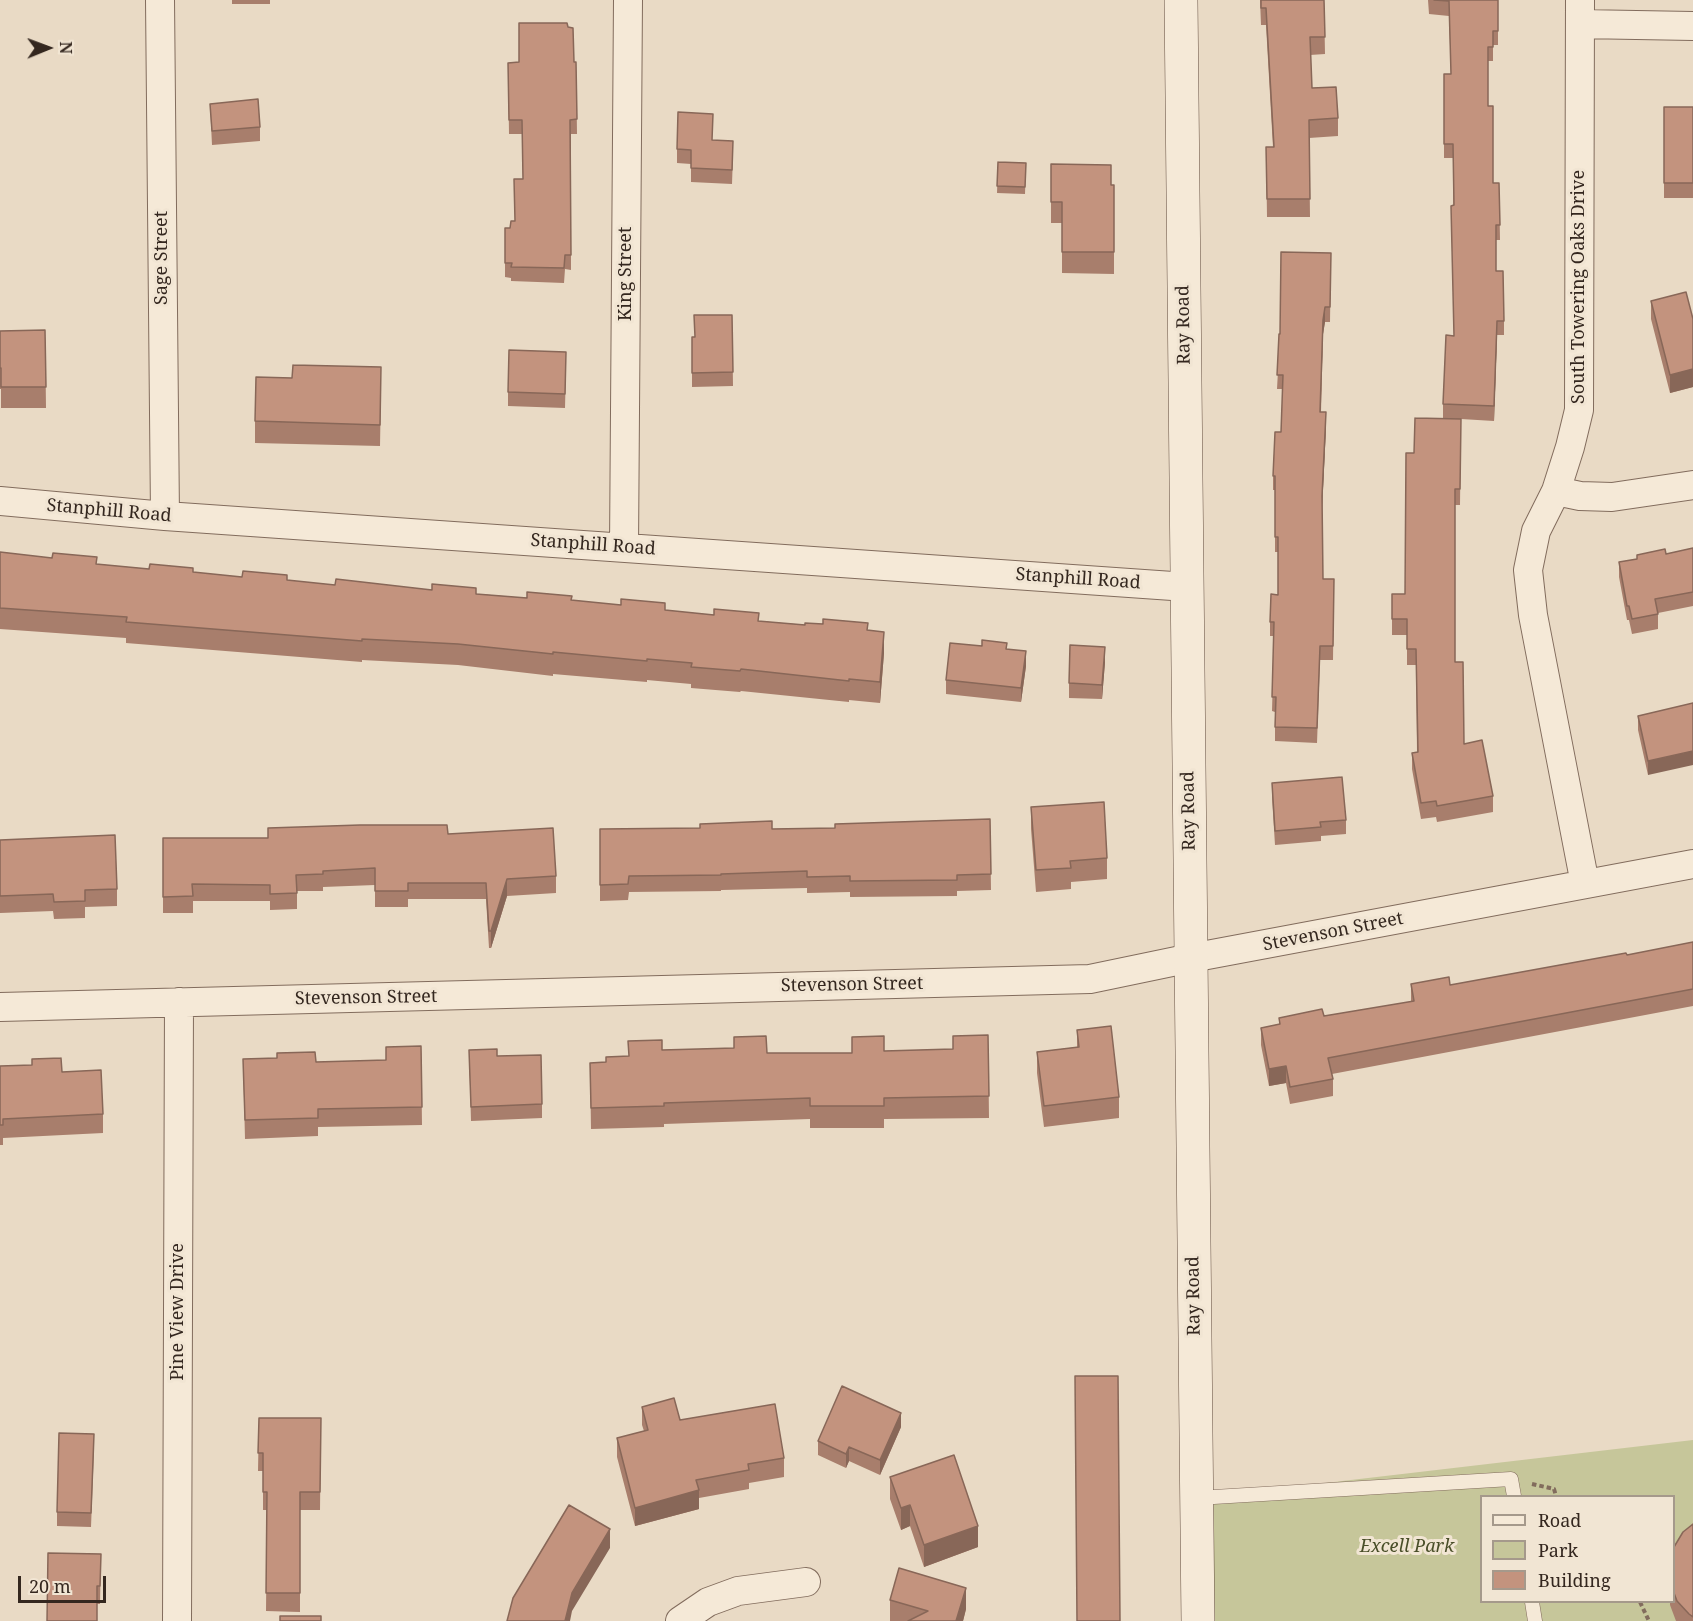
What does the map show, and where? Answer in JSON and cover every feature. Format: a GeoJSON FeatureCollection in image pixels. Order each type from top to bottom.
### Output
{"type":"FeatureCollection","features":[{"type":"Feature","properties":{"kind":"street","name":"Sage Street"},"geometry":{"type":"LineString","coordinates":[[160,0],[165,516]]}},
{"type":"Feature","properties":{"kind":"street","name":"King Street"},"geometry":{"type":"LineString","coordinates":[[624,548],[628,0]]}},
{"type":"Feature","properties":{"kind":"street","name":"Ray Road"},"geometry":{"type":"LineString","coordinates":[[1181,0],[1198,1621]]}},
{"type":"Feature","properties":{"kind":"street"},"geometry":{"type":"LineString","coordinates":[[1580,12],[1693,26]]}},
{"type":"Feature","properties":{"kind":"street","name":"South Towering Oaks Drive"},"geometry":{"type":"LineString","coordinates":[[1580,12],[1579,410],[1556,491],[1536,531],[1528,570],[1533,615],[1585,884]]}},
{"type":"Feature","properties":{"kind":"street"},"geometry":{"type":"LineString","coordinates":[[1556,491],[1580,496],[1612,497],[1693,485]]}},
{"type":"Feature","properties":{"kind":"street","name":"Stanphill Road"},"geometry":{"type":"LineString","coordinates":[[0,501],[165,516],[1187,586]]}},
{"type":"Feature","properties":{"kind":"street","name":"Stevenson Street"},"geometry":{"type":"LineString","coordinates":[[0,1007],[1090,979],[1693,864]]}},
{"type":"Feature","properties":{"kind":"street","name":"Pine View Drive"},"geometry":{"type":"LineString","coordinates":[[177,1621],[179,1002]]}},
{"type":"Feature","properties":{"kind":"street"},"geometry":{"type":"LineString","coordinates":[[680,1621],[708,1602],[738,1591],[807,1582]]}},
{"type":"Feature","properties":{"kind":"lane"},"geometry":{"type":"LineString","coordinates":[[1197,1498],[1511,1479],[1514,1495]]}},
{"type":"Feature","properties":{"kind":"lane"},"geometry":{"type":"LineString","coordinates":[[1532,1603],[1535,1621]]}},
{"type":"Feature","properties":{"kind":"path"},"geometry":{"type":"LineString","coordinates":[[1640,1603],[1649,1621]]}},
{"type":"Feature","properties":{"kind":"green space","name":"Excell Park"},"geometry":{"type":"Polygon","coordinates":[[[1693,1440],[1693,1621],[1198,1621],[1197,1498],[1693,1440]]]}},
{"type":"Feature","properties":{"kind":"building"},"geometry":{"type":"Polygon","coordinates":[[[1261,0],[1324,0],[1325,37],[1310,37],[1312,88],[1336,87],[1338,118],[1309,120],[1310,199],[1267,199],[1266,147],[1274,147],[1266,8],[1261,8],[1261,0]]]}},
{"type":"Feature","properties":{"kind":"building"},"geometry":{"type":"Polygon","coordinates":[[[1434,0],[1498,0],[1498,31],[1493,31],[1493,47],[1488,47],[1488,106],[1493,106],[1493,183],[1499,183],[1500,225],[1496,225],[1496,271],[1503,271],[1504,321],[1497,321],[1494,406],[1443,404],[1446,335],[1454,336],[1451,206],[1454,205],[1453,144],[1444,144],[1444,74],[1451,74],[1449,1],[1434,0]]]}},
{"type":"Feature","properties":{"kind":"building"},"geometry":{"type":"Polygon","coordinates":[[[519,23],[567,23],[568,27],[573,28],[577,119],[570,120],[571,255],[565,255],[564,268],[511,267],[512,263],[505,263],[505,228],[510,228],[511,221],[515,221],[514,179],[523,179],[522,120],[509,120],[508,63],[519,62],[519,23]]]}},
{"type":"Feature","properties":{"kind":"building"},"geometry":{"type":"Polygon","coordinates":[[[258,99],[260,127],[212,131],[210,104],[258,99]]]}},
{"type":"Feature","properties":{"kind":"building"},"geometry":{"type":"Polygon","coordinates":[[[1664,107],[1693,107],[1693,183],[1664,183],[1664,107]]]}},
{"type":"Feature","properties":{"kind":"building"},"geometry":{"type":"Polygon","coordinates":[[[678,112],[713,114],[712,140],[733,141],[732,170],[691,168],[691,150],[677,149],[678,112]]]}},
{"type":"Feature","properties":{"kind":"building"},"geometry":{"type":"Polygon","coordinates":[[[998,162],[1026,163],[1025,187],[997,186],[998,162]]]}},
{"type":"Feature","properties":{"kind":"building"},"geometry":{"type":"Polygon","coordinates":[[[1051,164],[1111,165],[1111,185],[1114,185],[1114,252],[1062,252],[1062,202],[1051,202],[1051,164]]]}},
{"type":"Feature","properties":{"kind":"building"},"geometry":{"type":"Polygon","coordinates":[[[1281,252],[1331,253],[1330,307],[1325,307],[1323,320],[1320,412],[1326,412],[1322,496],[1323,579],[1334,579],[1333,646],[1320,646],[1317,728],[1275,727],[1276,697],[1272,697],[1274,622],[1270,622],[1271,594],[1278,595],[1278,537],[1275,537],[1275,476],[1273,476],[1275,432],[1281,432],[1283,375],[1277,375],[1281,252]]]}},
{"type":"Feature","properties":{"kind":"building"},"geometry":{"type":"Polygon","coordinates":[[[1686,292],[1693,319],[1693,369],[1670,375],[1651,301],[1686,292]]]}},
{"type":"Feature","properties":{"kind":"building"},"geometry":{"type":"Polygon","coordinates":[[[694,315],[732,315],[733,372],[692,373],[694,315]]]}},
{"type":"Feature","properties":{"kind":"building"},"geometry":{"type":"Polygon","coordinates":[[[45,330],[46,387],[1,387],[0,331],[45,330]]]}},
{"type":"Feature","properties":{"kind":"building"},"geometry":{"type":"Polygon","coordinates":[[[509,350],[566,352],[565,394],[508,392],[509,350]]]}},
{"type":"Feature","properties":{"kind":"building"},"geometry":{"type":"Polygon","coordinates":[[[293,365],[381,367],[380,425],[255,421],[256,377],[292,378],[293,365]]]}},
{"type":"Feature","properties":{"kind":"building"},"geometry":{"type":"Polygon","coordinates":[[[1415,418],[1461,419],[1460,489],[1455,489],[1455,662],[1463,662],[1464,744],[1482,740],[1493,796],[1437,806],[1436,801],[1421,803],[1412,753],[1418,752],[1416,649],[1407,649],[1407,619],[1392,619],[1392,594],[1405,594],[1406,453],[1414,453],[1415,418]]]}},
{"type":"Feature","properties":{"kind":"building"},"geometry":{"type":"Polygon","coordinates":[[[1693,548],[1693,592],[1655,599],[1658,614],[1632,619],[1629,606],[1627,606],[1619,562],[1637,559],[1637,555],[1665,549],[1666,554],[1693,548]]]}},
{"type":"Feature","properties":{"kind":"building"},"geometry":{"type":"Polygon","coordinates":[[[0,552],[52,558],[53,553],[97,557],[96,564],[149,569],[150,564],[193,568],[193,572],[242,577],[243,571],[287,575],[287,580],[335,585],[336,579],[432,590],[432,584],[476,588],[476,594],[527,598],[527,592],[572,596],[571,600],[621,605],[621,599],[665,603],[665,610],[714,615],[714,609],[759,613],[758,621],[805,625],[805,623],[823,624],[823,619],[868,623],[867,630],[884,632],[880,682],[849,679],[849,681],[741,669],[740,671],[691,667],[692,663],[647,659],[647,661],[553,652],[553,654],[458,644],[362,639],[362,641],[126,622],[127,617],[0,608],[0,552]]]}},
{"type":"Feature","properties":{"kind":"building"},"geometry":{"type":"Polygon","coordinates":[[[982,640],[1007,643],[1006,649],[1026,651],[1021,688],[946,680],[950,643],[982,646],[982,640]]]}},
{"type":"Feature","properties":{"kind":"building"},"geometry":{"type":"Polygon","coordinates":[[[1070,645],[1105,647],[1102,685],[1069,683],[1070,645]]]}},
{"type":"Feature","properties":{"kind":"building"},"geometry":{"type":"Polygon","coordinates":[[[1693,703],[1693,751],[1648,761],[1638,716],[1693,703]]]}},
{"type":"Feature","properties":{"kind":"building"},"geometry":{"type":"Polygon","coordinates":[[[1342,777],[1346,820],[1320,822],[1321,827],[1275,831],[1272,783],[1342,777]]]}},
{"type":"Feature","properties":{"kind":"building"},"geometry":{"type":"Polygon","coordinates":[[[1104,802],[1107,858],[1070,861],[1071,868],[1036,870],[1031,807],[1104,802]]]}},
{"type":"Feature","properties":{"kind":"building"},"geometry":{"type":"Polygon","coordinates":[[[990,819],[991,874],[957,875],[957,880],[850,881],[850,876],[807,877],[807,871],[629,876],[628,884],[600,885],[600,829],[700,828],[700,824],[772,821],[772,829],[835,828],[835,824],[990,819]]]}},
{"type":"Feature","properties":{"kind":"building"},"geometry":{"type":"Polygon","coordinates":[[[447,825],[448,834],[553,828],[556,876],[507,879],[491,931],[489,931],[486,883],[408,883],[408,891],[375,891],[375,868],[296,875],[297,893],[270,894],[270,885],[192,884],[193,896],[163,897],[163,838],[268,838],[268,828],[447,825]]]}},
{"type":"Feature","properties":{"kind":"building"},"geometry":{"type":"Polygon","coordinates":[[[115,835],[117,889],[85,890],[85,901],[54,902],[53,894],[0,896],[0,840],[115,835]]]}},
{"type":"Feature","properties":{"kind":"building"},"geometry":{"type":"Polygon","coordinates":[[[1693,942],[1693,989],[1328,1058],[1333,1079],[1290,1087],[1286,1066],[1269,1069],[1261,1028],[1280,1024],[1279,1018],[1322,1009],[1324,1016],[1414,1001],[1411,984],[1449,977],[1450,985],[1693,942]]]}},
{"type":"Feature","properties":{"kind":"building"},"geometry":{"type":"Polygon","coordinates":[[[1111,1026],[1119,1097],[1044,1106],[1037,1052],[1079,1047],[1077,1030],[1111,1026]]]}},
{"type":"Feature","properties":{"kind":"building"},"geometry":{"type":"Polygon","coordinates":[[[988,1035],[989,1096],[884,1098],[884,1106],[810,1106],[810,1098],[591,1108],[590,1063],[606,1062],[606,1057],[629,1056],[628,1041],[662,1040],[662,1050],[734,1048],[734,1037],[766,1036],[767,1053],[852,1053],[852,1037],[884,1036],[884,1051],[953,1049],[953,1036],[988,1035]]]}},
{"type":"Feature","properties":{"kind":"building"},"geometry":{"type":"Polygon","coordinates":[[[421,1046],[422,1107],[318,1109],[318,1118],[245,1120],[243,1059],[277,1058],[277,1053],[315,1052],[316,1062],[386,1060],[386,1047],[421,1046]]]}},
{"type":"Feature","properties":{"kind":"building"},"geometry":{"type":"Polygon","coordinates":[[[497,1049],[497,1056],[541,1055],[542,1104],[471,1107],[469,1050],[497,1049]]]}},
{"type":"Feature","properties":{"kind":"building"},"geometry":{"type":"Polygon","coordinates":[[[61,1058],[62,1072],[101,1070],[103,1114],[3,1119],[3,1125],[0,1125],[0,1066],[32,1065],[32,1059],[61,1058]]]}},
{"type":"Feature","properties":{"kind":"building"},"geometry":{"type":"Polygon","coordinates":[[[1075,1376],[1118,1376],[1120,1621],[1077,1621],[1075,1376]]]}},
{"type":"Feature","properties":{"kind":"building"},"geometry":{"type":"Polygon","coordinates":[[[842,1386],[901,1413],[880,1460],[849,1447],[846,1454],[818,1441],[842,1386]]]}},
{"type":"Feature","properties":{"kind":"building"},"geometry":{"type":"Polygon","coordinates":[[[674,1398],[680,1420],[775,1404],[784,1458],[748,1464],[749,1470],[696,1480],[699,1490],[635,1508],[617,1438],[648,1430],[642,1407],[674,1398]]]}},
{"type":"Feature","properties":{"kind":"building"},"geometry":{"type":"Polygon","coordinates":[[[259,1418],[321,1418],[320,1492],[300,1492],[300,1593],[266,1593],[267,1492],[263,1492],[263,1453],[258,1453],[259,1418]]]}},
{"type":"Feature","properties":{"kind":"building"},"geometry":{"type":"Polygon","coordinates":[[[59,1433],[94,1434],[91,1513],[57,1512],[59,1433]]]}},
{"type":"Feature","properties":{"kind":"building"},"geometry":{"type":"Polygon","coordinates":[[[954,1455],[978,1526],[924,1545],[910,1505],[901,1508],[890,1477],[954,1455]]]}},
{"type":"Feature","properties":{"kind":"building"},"geometry":{"type":"Polygon","coordinates":[[[569,1505],[610,1529],[572,1593],[565,1621],[507,1621],[513,1598],[569,1505]]]}},
{"type":"Feature","properties":{"kind":"building"},"geometry":{"type":"Polygon","coordinates":[[[1693,1524],[1693,1617],[1677,1601],[1675,1596],[1675,1545],[1683,1532],[1693,1524]]]}},
{"type":"Feature","properties":{"kind":"building"},"geometry":{"type":"Polygon","coordinates":[[[48,1553],[101,1554],[100,1586],[97,1586],[97,1621],[47,1621],[48,1553]]]}},
{"type":"Feature","properties":{"kind":"building"},"geometry":{"type":"Polygon","coordinates":[[[899,1568],[966,1588],[956,1621],[908,1621],[928,1611],[890,1600],[899,1568]]]}},
{"type":"Feature","properties":{"kind":"building"},"geometry":{"type":"Polygon","coordinates":[[[280,1616],[321,1616],[321,1621],[280,1621],[280,1616]]]}}]}
